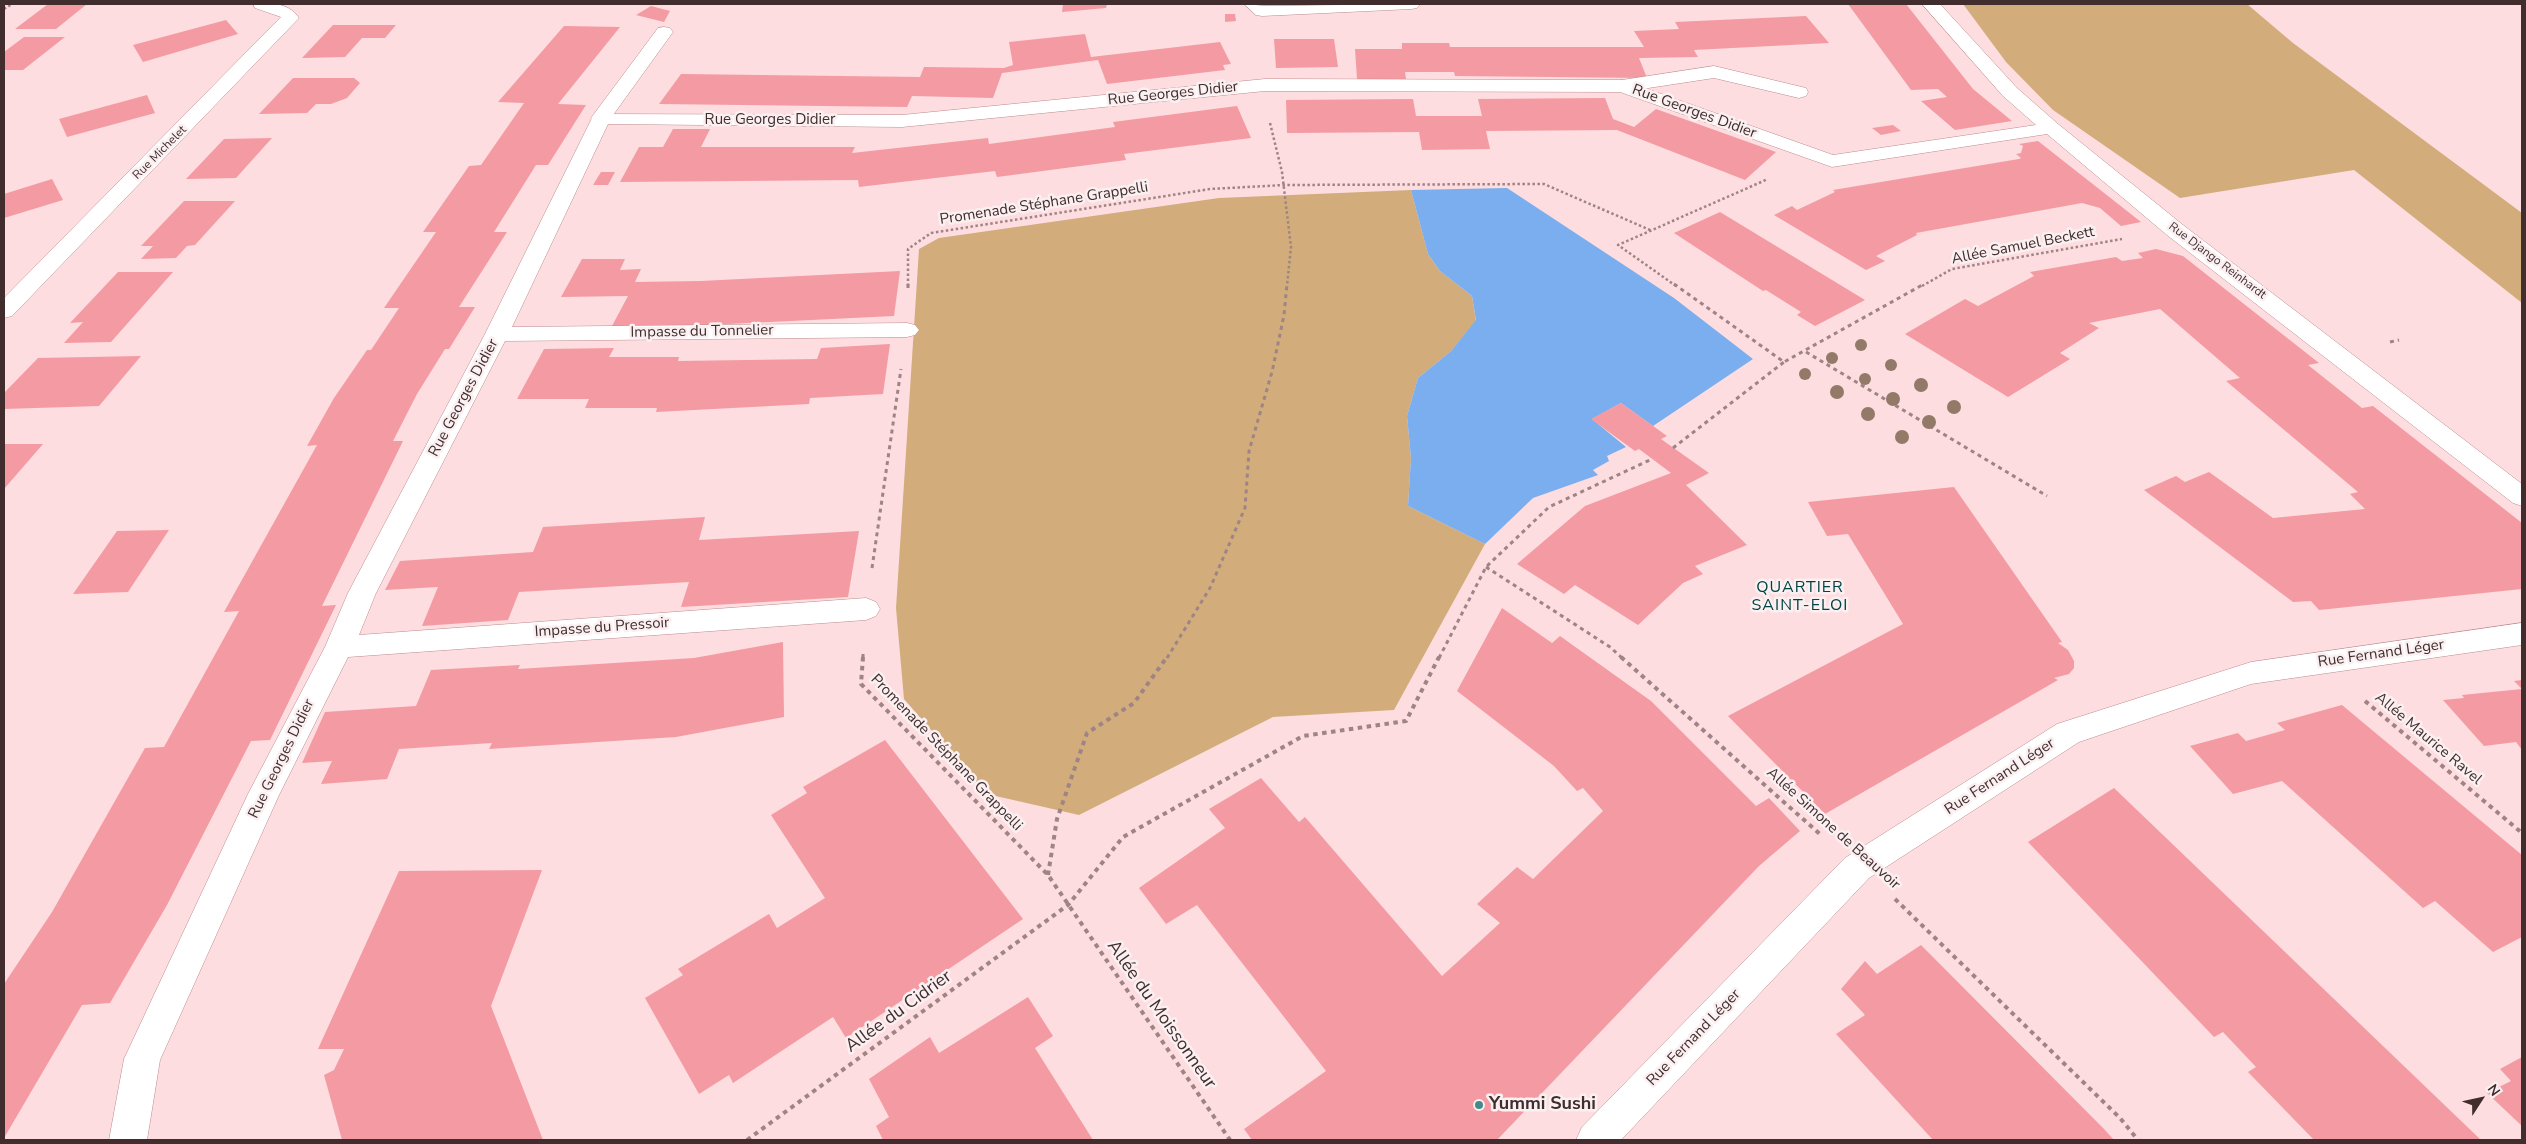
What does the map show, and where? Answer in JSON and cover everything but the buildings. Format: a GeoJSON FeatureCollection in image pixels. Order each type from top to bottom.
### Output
{"type":"FeatureCollection","features":[{"type":"Feature","properties":{"kind":"street","name":"Rue Michelet"},"geometry":{"type":"LineString","coordinates":[[4,311],[290,18],[286,12],[261,4]]}},
{"type":"Feature","properties":{"kind":"street"},"geometry":{"type":"LineString","coordinates":[[1257,8],[1411,4]]}},
{"type":"Feature","properties":{"kind":"street","name":"Rue Django Reinhardt"},"geometry":{"type":"LineString","coordinates":[[1931,4],[2010,92],[2050,128],[2175,230],[2522,497]]}},
{"type":"Feature","properties":{"kind":"street"},"geometry":{"type":"LineString","coordinates":[[601,118],[664,32]]}},
{"type":"Feature","properties":{"kind":"street"},"geometry":{"type":"LineString","coordinates":[[1622,86],[1714,72],[1799,92]]}},
{"type":"Feature","properties":{"kind":"street","name":"Rue Georges Didier"},"geometry":{"type":"LineString","coordinates":[[128,1140],[142,1059],[264,794],[339,646],[362,593],[497,334],[601,118],[902,121],[1265,85],[1622,86],[1832,162],[2050,128]]}},
{"type":"Feature","properties":{"kind":"street","name":"Impasse du Tonnelier"},"geometry":{"type":"LineString","coordinates":[[497,334],[907,330]]}},
{"type":"Feature","properties":{"kind":"street","name":"Impasse du Pressoir"},"geometry":{"type":"LineString","coordinates":[[339,646],[866,609]]}},
{"type":"Feature","properties":{"kind":"street","name":"Rue Fernand Léger"},"geometry":{"type":"LineString","coordinates":[[1595,1140],[1857,868],[2068,733],[2252,673],[2522,634]]}},
{"type":"Feature","properties":{"kind":"path"},"geometry":{"type":"LineString","coordinates":[[4,10],[12,4]]}},
{"type":"Feature","properties":{"kind":"path"},"geometry":{"type":"LineString","coordinates":[[1673,448],[1784,362],[1618,245],[1802,165],[1832,162]]}},
{"type":"Feature","properties":{"kind":"path","name":"Promenade Stéphane Grappelli"},"geometry":{"type":"LineString","coordinates":[[1068,906],[1048,875],[861,684],[866,609],[907,330],[908,249],[931,233],[1210,189],[1284,185],[1544,184],[1650,230]]}},
{"type":"Feature","properties":{"kind":"path"},"geometry":{"type":"LineString","coordinates":[[1048,875],[1057,819],[1087,733],[1134,703],[1163,664],[1210,588],[1245,508],[1249,451],[1272,372],[1284,315],[1291,247],[1284,185]]}},
{"type":"Feature","properties":{"kind":"path","name":"Allée Samuel Beckett"},"geometry":{"type":"LineString","coordinates":[[1784,362],[1952,269],[2175,230]]}},
{"type":"Feature","properties":{"kind":"path"},"geometry":{"type":"LineString","coordinates":[[1806,351],[2047,496]]}},
{"type":"Feature","properties":{"kind":"path"},"geometry":{"type":"LineString","coordinates":[[1486,567],[1549,507],[1652,459]]}},
{"type":"Feature","properties":{"kind":"path","name":"Allée Simone de Beauvoir"},"geometry":{"type":"LineString","coordinates":[[1486,567],[1610,647],[1857,868],[1898,902],[2120,1118],[2138,1140]]}},
{"type":"Feature","properties":{"kind":"path","name":"Allée du Cidrier"},"geometry":{"type":"LineString","coordinates":[[747,1140],[753,1138],[1068,906],[1123,837],[1303,736],[1406,722],[1486,567]]}},
{"type":"Feature","properties":{"kind":"path","name":"Allée Maurice Ravel"},"geometry":{"type":"LineString","coordinates":[[2319,662],[2522,833]]}},
{"type":"Feature","properties":{"kind":"path","name":"Allée du Moissonneur"},"geometry":{"type":"LineString","coordinates":[[1068,906],[1230,1140]]}},
{"type":"Feature","properties":{"kind":"shaded area"},"geometry":{"type":"Polygon","coordinates":[[[1963,4],[2247,4],[2293,43],[2522,213],[2522,303],[2354,170],[2180,198],[2053,110],[2006,62],[1963,4]]]}},
{"type":"Feature","properties":{"kind":"shaded area"},"geometry":{"type":"Polygon","coordinates":[[[1411,190],[1428,254],[1440,271],[1472,296],[1476,321],[1451,351],[1418,378],[1407,416],[1411,458],[1408,506],[1485,544],[1394,710],[1273,717],[1079,815],[987,794],[904,699],[896,608],[919,249],[939,238],[1219,198],[1411,190]]]}},
{"type":"Feature","properties":{"kind":"water"},"geometry":{"type":"Polygon","coordinates":[[[1507,188],[1674,298],[1753,359],[1653,426],[1621,403],[1592,419],[1626,447],[1607,456],[1609,461],[1593,470],[1598,475],[1533,498],[1485,544],[1408,506],[1411,458],[1407,416],[1418,378],[1451,351],[1476,320],[1472,296],[1440,271],[1428,254],[1411,190],[1507,188]]]}},
{"type":"Feature","properties":{"kind":"place","name":"Yummi Sushi"},"geometry":{"type":"Point","coordinates":[1479,1105]}},
{"type":"Feature","properties":{"kind":"district","name":"QUARTIER SAINT-ELOI"},"geometry":{"type":"Point","coordinates":[1800,597]}}]}
